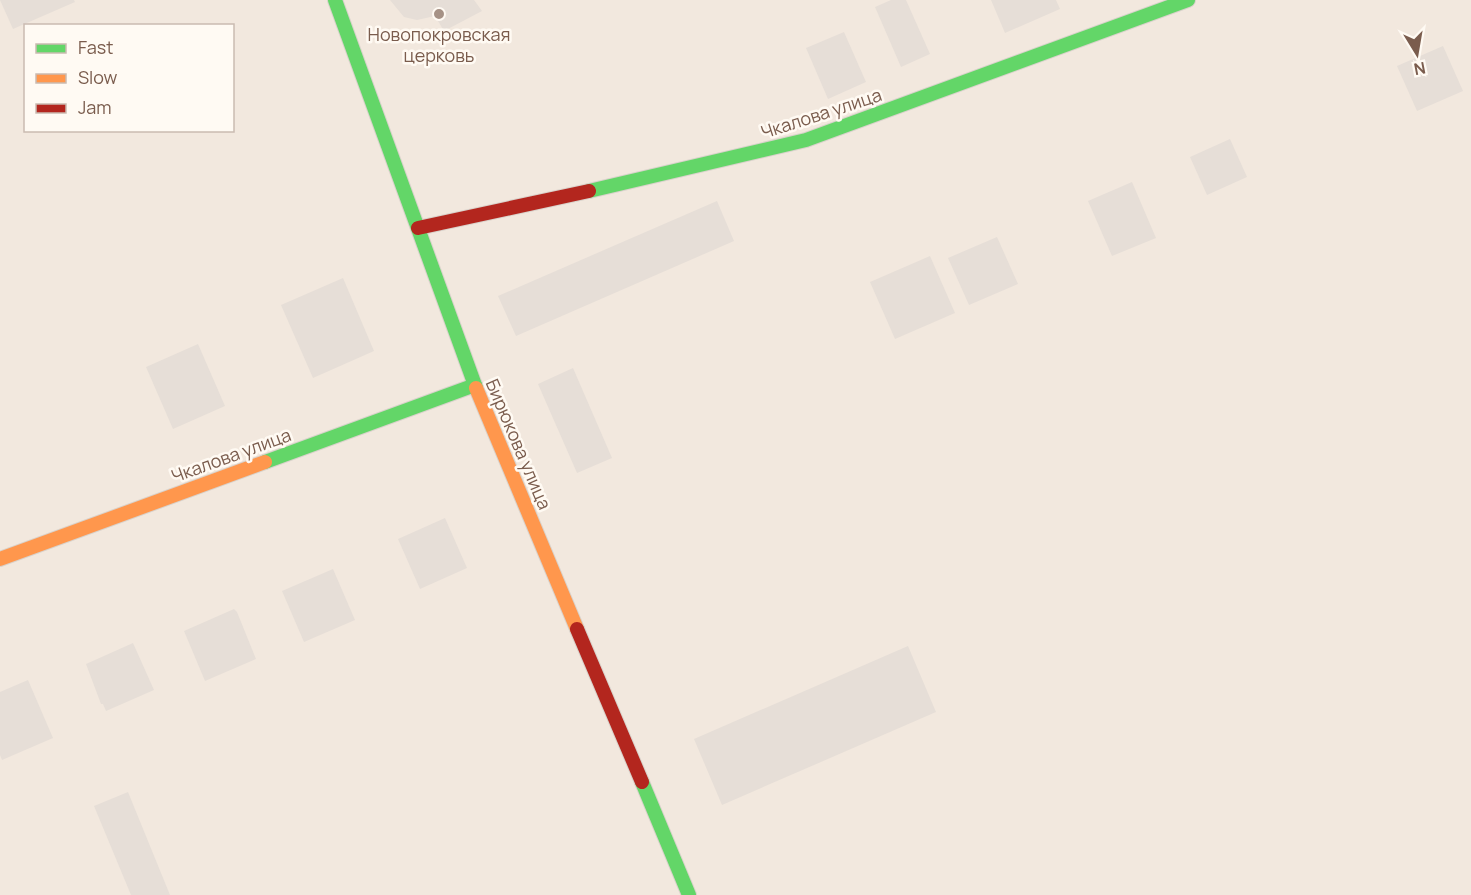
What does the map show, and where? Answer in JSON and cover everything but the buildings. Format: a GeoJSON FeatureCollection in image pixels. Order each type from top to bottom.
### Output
{"type":"FeatureCollection","features":[{"type":"Feature","properties":{"kind":"street","name":"Бирюкова улица"},"geometry":{"type":"LineString","coordinates":[[336,0],[475,385],[689,895]]}},
{"type":"Feature","properties":{"kind":"street","name":"Чкалова улица"},"geometry":{"type":"LineString","coordinates":[[418,228],[663,175],[806,140],[1188,0]]}},
{"type":"Feature","properties":{"kind":"street","name":"Чкалова улица"},"geometry":{"type":"LineString","coordinates":[[0,559],[475,385]]}},
{"type":"Feature","properties":{"kind":"shaded area"},"geometry":{"type":"Polygon","coordinates":[[[0,0],[1471,0],[1471,895],[0,895],[0,0]]]}},
{"type":"Feature","properties":{"kind":"traffic: fast"},"geometry":{"type":"LineString","coordinates":[[335,0],[476,388]]}},
{"type":"Feature","properties":{"kind":"traffic: fast"},"geometry":{"type":"LineString","coordinates":[[589,191],[806,140],[1188,0]]}},
{"type":"Feature","properties":{"kind":"traffic: fast"},"geometry":{"type":"LineString","coordinates":[[265,462],[475,385]]}},
{"type":"Feature","properties":{"kind":"traffic: fast"},"geometry":{"type":"LineString","coordinates":[[642,782],[689,895]]}},
{"type":"Feature","properties":{"kind":"traffic: slow"},"geometry":{"type":"LineString","coordinates":[[476,388],[577,629]]}},
{"type":"Feature","properties":{"kind":"traffic: slow"},"geometry":{"type":"LineString","coordinates":[[0,559],[265,462]]}},
{"type":"Feature","properties":{"kind":"traffic: jam"},"geometry":{"type":"LineString","coordinates":[[418,228],[589,191]]}},
{"type":"Feature","properties":{"kind":"traffic: jam"},"geometry":{"type":"LineString","coordinates":[[577,629],[642,782]]}},
{"type":"Feature","properties":{"kind":"place","name":"Новопокровская церковь"},"geometry":{"type":"Point","coordinates":[439,14]}}]}
